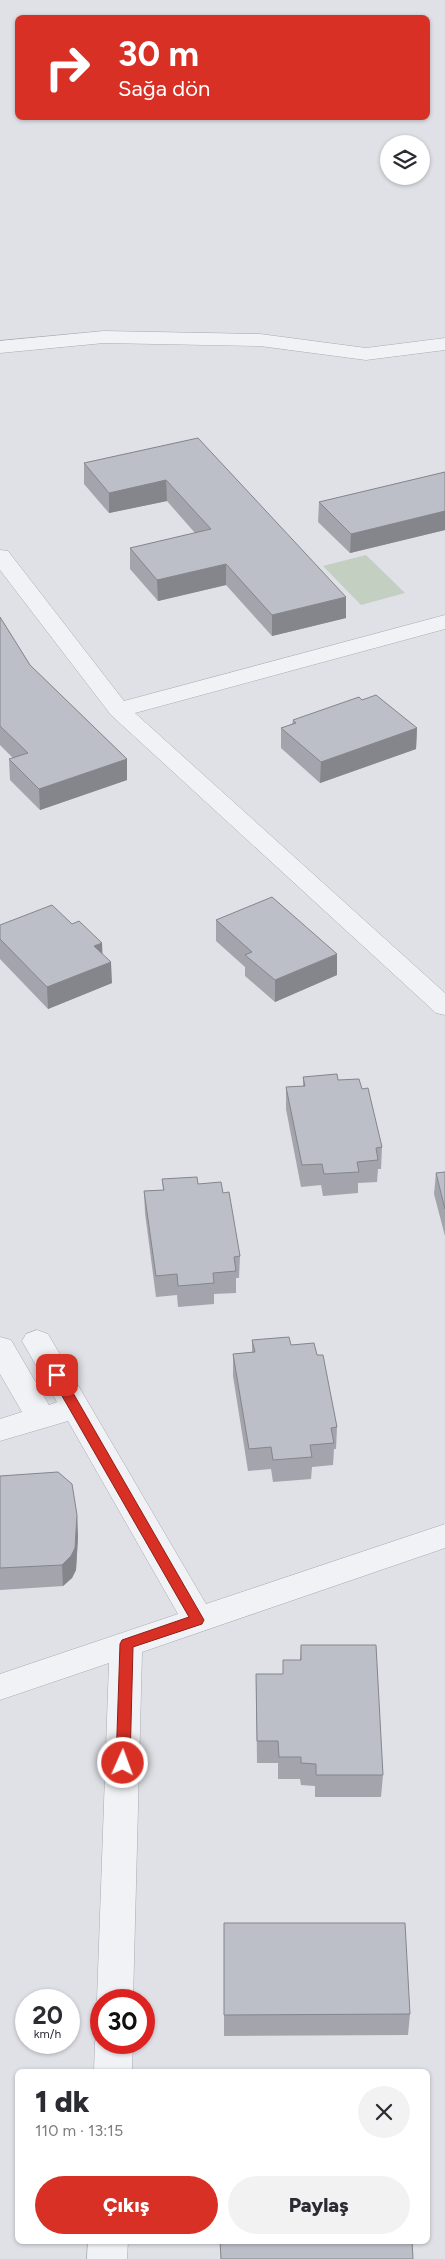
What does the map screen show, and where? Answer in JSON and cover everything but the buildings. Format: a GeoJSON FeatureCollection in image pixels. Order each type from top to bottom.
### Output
{"type":"FeatureCollection","features":[{"type":"Feature","properties":{"kind":"street"},"geometry":{"type":"LineString","coordinates":[[0,347],[114,337],[260,340],[366,354],[445,344]]}},
{"type":"Feature","properties":{"kind":"street"},"geometry":{"type":"LineString","coordinates":[[0,556],[119,710],[445,1007]]}},
{"type":"Feature","properties":{"kind":"street"},"geometry":{"type":"LineString","coordinates":[[119,710],[445,622]]}},
{"type":"Feature","properties":{"kind":"street"},"geometry":{"type":"LineString","coordinates":[[37,1341],[198,1620]]}},
{"type":"Feature","properties":{"kind":"street"},"geometry":{"type":"LineString","coordinates":[[0,1348],[41,1418]]}},
{"type":"Feature","properties":{"kind":"street"},"geometry":{"type":"LineString","coordinates":[[0,1430],[76,1408]]}},
{"type":"Feature","properties":{"kind":"street"},"geometry":{"type":"LineString","coordinates":[[0,1687],[445,1536]]}},
{"type":"Feature","properties":{"kind":"street"},"geometry":{"type":"LineString","coordinates":[[115,1989],[126,1644]]}},
{"type":"Feature","properties":{"kind":"street"},"geometry":{"type":"LineString","coordinates":[[113,2069],[114,2054]]}},
{"type":"Feature","properties":{"kind":"street"},"geometry":{"type":"LineString","coordinates":[[107,2259],[108,2244]]}},
{"type":"Feature","properties":{"kind":"green space"},"geometry":{"type":"Polygon","coordinates":[[[366,555],[405,593],[361,605],[323,566],[366,555]]]}},
{"type":"Feature","properties":{"kind":"route"},"geometry":{"type":"LineString","coordinates":[[57,1375],[198,1620],[126,1644],[123,1763]]}}]}
